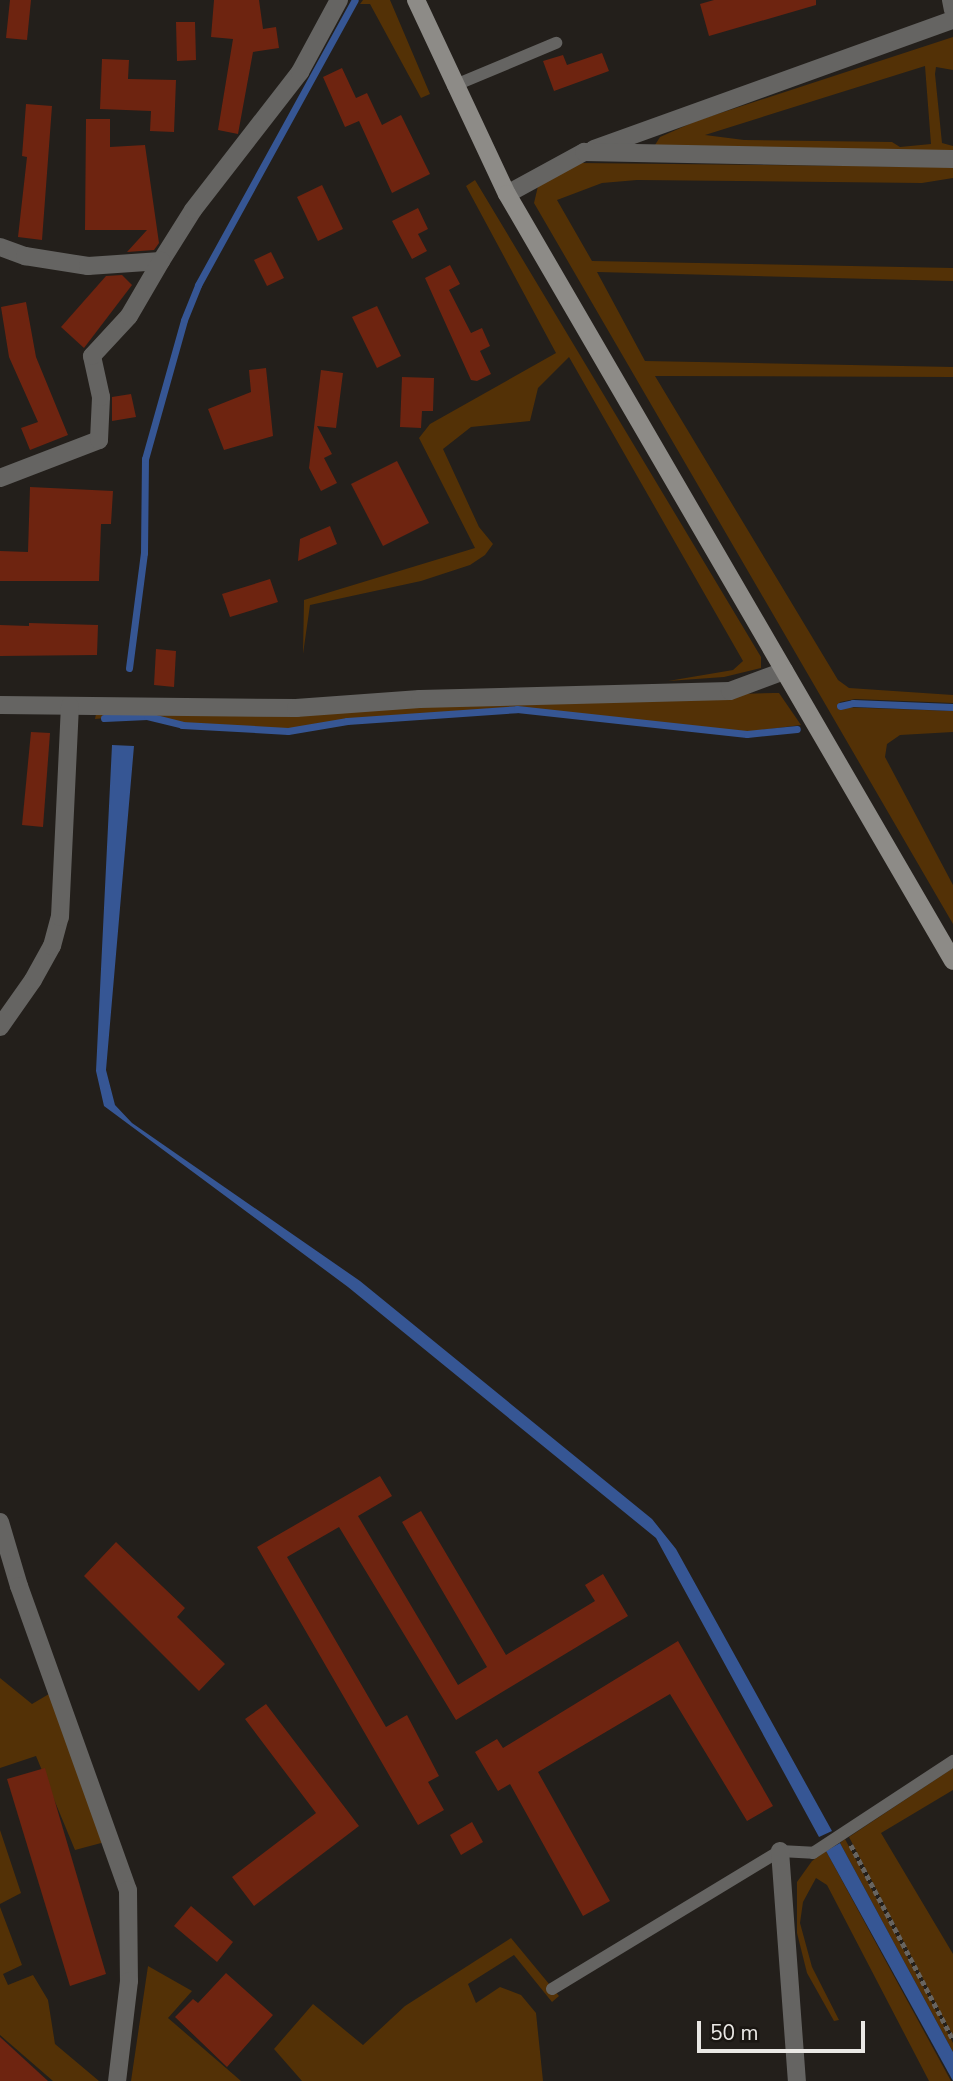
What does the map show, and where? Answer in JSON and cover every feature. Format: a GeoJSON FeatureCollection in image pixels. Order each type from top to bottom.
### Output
{"type":"FeatureCollection","features":[{"type":"Feature","properties":{"kind":"main road"},"geometry":{"type":"LineString","coordinates":[[416,0],[453,86],[507,194],[953,961]]}},
{"type":"Feature","properties":{"kind":"street"},"geometry":{"type":"LineString","coordinates":[[0,478],[99,440],[101,397],[92,356],[136,306],[193,210],[300,72],[339,0]]}},
{"type":"Feature","properties":{"kind":"street"},"geometry":{"type":"LineString","coordinates":[[951,0],[953,10]]}},
{"type":"Feature","properties":{"kind":"street"},"geometry":{"type":"LineString","coordinates":[[507,194],[584,152],[953,20]]}},
{"type":"Feature","properties":{"kind":"street"},"geometry":{"type":"LineString","coordinates":[[584,152],[953,159]]}},
{"type":"Feature","properties":{"kind":"street"},"geometry":{"type":"LineString","coordinates":[[0,247],[24,256],[88,266],[161,261]]}},
{"type":"Feature","properties":{"kind":"street"},"geometry":{"type":"LineString","coordinates":[[0,705],[296,708],[420,699],[730,691],[784,671]]}},
{"type":"Feature","properties":{"kind":"street"},"geometry":{"type":"LineString","coordinates":[[0,1027],[33,980],[52,946],[60,917],[71,706]]}},
{"type":"Feature","properties":{"kind":"street"},"geometry":{"type":"LineString","coordinates":[[0,1522],[19,1586],[128,1890],[130,1981],[117,2081]]}},
{"type":"Feature","properties":{"kind":"street"},"geometry":{"type":"LineString","coordinates":[[780,1851],[797,2081]]}},
{"type":"Feature","properties":{"kind":"lane"},"geometry":{"type":"LineString","coordinates":[[453,86],[556,43]]}},
{"type":"Feature","properties":{"kind":"lane"},"geometry":{"type":"LineString","coordinates":[[552,1989],[780,1851],[813,1853],[953,1761]]}},
{"type":"Feature","properties":{"kind":"path"},"geometry":{"type":"LineString","coordinates":[[844,1832],[953,2039]]}},
{"type":"Feature","properties":{"kind":"shaded area"},"geometry":{"type":"Polygon","coordinates":[[[363,0],[390,0],[430,94],[421,98],[370,4],[360,4],[363,0]]]}},
{"type":"Feature","properties":{"kind":"shaded area"},"geometry":{"type":"Polygon","coordinates":[[[953,37],[953,70],[936,67],[935,74],[942,143],[953,146],[953,154],[655,145],[660,137],[696,121],[953,37]],[[925,66],[705,135],[744,140],[892,142],[900,147],[931,144],[925,66]]]}},
{"type":"Feature","properties":{"kind":"shaded area"},"geometry":{"type":"Polygon","coordinates":[[[580,163],[953,167],[953,178],[922,183],[637,180],[602,183],[557,200],[592,261],[953,268],[953,281],[597,272],[645,361],[953,367],[953,377],[655,376],[838,680],[849,688],[953,695],[953,703],[855,699],[840,702],[838,707],[953,711],[953,732],[900,735],[887,744],[885,757],[953,885],[953,924],[534,203],[538,186],[580,163]]]}},
{"type":"Feature","properties":{"kind":"shaded area"},"geometry":{"type":"Polygon","coordinates":[[[475,180],[761,657],[761,668],[724,677],[668,681],[733,670],[743,661],[569,357],[538,388],[530,421],[471,427],[443,449],[479,527],[493,544],[485,555],[470,565],[421,581],[310,605],[303,654],[304,600],[475,548],[419,438],[430,424],[556,353],[466,186],[475,180]]]}},
{"type":"Feature","properties":{"kind":"shaded area"},"geometry":{"type":"Polygon","coordinates":[[[779,693],[801,725],[747,732],[500,708],[347,719],[288,729],[182,723],[147,714],[95,719],[96,714],[779,693]]]}},
{"type":"Feature","properties":{"kind":"shaded area"},"geometry":{"type":"Polygon","coordinates":[[[0,1678],[32,1704],[49,1694],[105,1842],[75,1850],[36,1756],[0,1768],[0,1678]]]}},
{"type":"Feature","properties":{"kind":"shaded area"},"geometry":{"type":"Polygon","coordinates":[[[953,1768],[953,1790],[881,1833],[953,1954],[953,2036],[849,1837],[953,1768]]]}},
{"type":"Feature","properties":{"kind":"shaded area"},"geometry":{"type":"Polygon","coordinates":[[[0,1830],[21,1893],[0,1904],[0,1830]]]}},
{"type":"Feature","properties":{"kind":"shaded area"},"geometry":{"type":"Polygon","coordinates":[[[845,1839],[953,2043],[953,2052],[840,1843],[845,1839]]]}},
{"type":"Feature","properties":{"kind":"shaded area"},"geometry":{"type":"Polygon","coordinates":[[[826,1851],[951,2081],[929,2081],[827,1885],[816,1878],[803,1902],[800,1923],[812,1967],[839,2020],[834,2021],[807,1973],[797,1933],[797,1882],[812,1861],[826,1851]]]}},
{"type":"Feature","properties":{"kind":"shaded area"},"geometry":{"type":"Polygon","coordinates":[[[0,1907],[22,1965],[3,1974],[8,1985],[33,1975],[48,2000],[55,2044],[99,2081],[53,2081],[0,2035],[0,1907]]]}},
{"type":"Feature","properties":{"kind":"shaded area"},"geometry":{"type":"Polygon","coordinates":[[[511,1938],[559,1996],[552,2002],[514,1955],[468,1984],[476,2003],[500,1987],[521,1995],[536,2013],[543,2081],[302,2081],[274,2049],[313,2004],[363,2045],[405,2006],[511,1938]]]}},
{"type":"Feature","properties":{"kind":"shaded area"},"geometry":{"type":"Polygon","coordinates":[[[148,1966],[192,1991],[168,2018],[241,2081],[131,2081],[148,1966]]]}},
{"type":"Feature","properties":{"kind":"water"},"geometry":{"type":"Polygon","coordinates":[[[112,745],[134,746],[106,1070],[115,1105],[132,1123],[360,1281],[652,1519],[676,1549],[832,1831],[819,1837],[656,1538],[348,1287],[104,1106],[96,1071],[112,745]]]}},
{"type":"Feature","properties":{"kind":"water"},"geometry":{"type":"Polygon","coordinates":[[[840,1843],[953,2052],[953,2081],[826,1851],[840,1843]]]}},
{"type":"Feature","properties":{"kind":"building"},"geometry":{"type":"Polygon","coordinates":[[[10,0],[31,0],[27,40],[6,38],[10,0]]]}},
{"type":"Feature","properties":{"kind":"building"},"geometry":{"type":"Polygon","coordinates":[[[214,0],[259,0],[263,29],[276,27],[279,48],[253,52],[238,134],[218,130],[233,39],[211,37],[214,0]]]}},
{"type":"Feature","properties":{"kind":"building"},"geometry":{"type":"Polygon","coordinates":[[[714,0],[816,0],[816,5],[709,36],[700,4],[714,0]]]}},
{"type":"Feature","properties":{"kind":"building"},"geometry":{"type":"Polygon","coordinates":[[[176,22],[195,22],[196,60],[177,61],[176,22]]]}},
{"type":"Feature","properties":{"kind":"building"},"geometry":{"type":"Polygon","coordinates":[[[602,53],[609,71],[554,91],[543,61],[563,55],[567,65],[602,53]]]}},
{"type":"Feature","properties":{"kind":"building"},"geometry":{"type":"Polygon","coordinates":[[[102,59],[129,60],[128,79],[176,80],[174,132],[150,131],[151,111],[100,109],[102,59]]]}},
{"type":"Feature","properties":{"kind":"building"},"geometry":{"type":"Polygon","coordinates":[[[342,68],[356,98],[367,93],[382,125],[401,115],[430,174],[392,193],[359,121],[345,127],[323,77],[342,68]]]}},
{"type":"Feature","properties":{"kind":"building"},"geometry":{"type":"Polygon","coordinates":[[[26,104],[52,106],[42,240],[18,237],[27,157],[22,156],[26,104]]]}},
{"type":"Feature","properties":{"kind":"building"},"geometry":{"type":"Polygon","coordinates":[[[86,119],[110,119],[110,147],[145,145],[159,243],[154,250],[127,252],[147,230],[85,230],[86,119]]]}},
{"type":"Feature","properties":{"kind":"building"},"geometry":{"type":"Polygon","coordinates":[[[322,185],[343,229],[318,241],[297,197],[322,185]]]}},
{"type":"Feature","properties":{"kind":"building"},"geometry":{"type":"Polygon","coordinates":[[[418,208],[428,229],[418,234],[427,251],[412,259],[392,221],[418,208]]]}},
{"type":"Feature","properties":{"kind":"building"},"geometry":{"type":"Polygon","coordinates":[[[271,252],[284,278],[267,286],[254,260],[271,252]]]}},
{"type":"Feature","properties":{"kind":"building"},"geometry":{"type":"Polygon","coordinates":[[[450,265],[460,284],[449,290],[471,333],[482,328],[490,346],[480,351],[491,374],[477,381],[471,380],[425,278],[450,265]]]}},
{"type":"Feature","properties":{"kind":"building"},"geometry":{"type":"Polygon","coordinates":[[[122,275],[132,285],[84,348],[61,327],[106,276],[122,275]]]}},
{"type":"Feature","properties":{"kind":"building"},"geometry":{"type":"Polygon","coordinates":[[[26,302],[36,357],[68,435],[30,450],[21,428],[38,422],[9,357],[1,307],[26,302]]]}},
{"type":"Feature","properties":{"kind":"building"},"geometry":{"type":"Polygon","coordinates":[[[377,306],[401,356],[377,368],[352,317],[377,306]]]}},
{"type":"Feature","properties":{"kind":"building"},"geometry":{"type":"Polygon","coordinates":[[[266,368],[273,436],[224,450],[208,409],[251,392],[249,370],[266,368]]]}},
{"type":"Feature","properties":{"kind":"building"},"geometry":{"type":"Polygon","coordinates":[[[321,370],[343,373],[336,428],[317,426],[332,454],[324,458],[337,483],[321,491],[309,468],[321,370]]]}},
{"type":"Feature","properties":{"kind":"building"},"geometry":{"type":"Polygon","coordinates":[[[402,377],[434,378],[433,411],[422,411],[421,428],[400,427],[402,377]]]}},
{"type":"Feature","properties":{"kind":"building"},"geometry":{"type":"Polygon","coordinates":[[[131,394],[136,417],[112,421],[112,397],[131,394]]]}},
{"type":"Feature","properties":{"kind":"building"},"geometry":{"type":"Polygon","coordinates":[[[397,461],[429,523],[383,546],[351,484],[397,461]]]}},
{"type":"Feature","properties":{"kind":"building"},"geometry":{"type":"Polygon","coordinates":[[[30,487],[113,491],[111,524],[101,524],[99,581],[0,581],[0,551],[28,552],[30,487]]]}},
{"type":"Feature","properties":{"kind":"building"},"geometry":{"type":"Polygon","coordinates":[[[330,526],[337,544],[298,561],[300,539],[330,526]]]}},
{"type":"Feature","properties":{"kind":"building"},"geometry":{"type":"Polygon","coordinates":[[[270,579],[278,602],[230,617],[222,594],[270,579]]]}},
{"type":"Feature","properties":{"kind":"building"},"geometry":{"type":"Polygon","coordinates":[[[29,623],[98,625],[97,655],[0,656],[0,625],[29,626],[29,623]]]}},
{"type":"Feature","properties":{"kind":"building"},"geometry":{"type":"Polygon","coordinates":[[[156,649],[176,651],[174,687],[154,685],[156,649]]]}},
{"type":"Feature","properties":{"kind":"building"},"geometry":{"type":"Polygon","coordinates":[[[31,732],[50,733],[43,827],[22,825],[31,732]]]}},
{"type":"Feature","properties":{"kind":"building"},"geometry":{"type":"Polygon","coordinates":[[[380,1476],[392,1496],[358,1516],[458,1685],[487,1667],[402,1522],[421,1511],[506,1655],[595,1601],[585,1585],[603,1574],[628,1616],[456,1720],[339,1527],[287,1557],[386,1727],[407,1715],[439,1776],[428,1782],[444,1810],[418,1825],[257,1547],[380,1476]]]}},
{"type":"Feature","properties":{"kind":"building"},"geometry":{"type":"Polygon","coordinates":[[[116,1542],[185,1608],[177,1617],[225,1664],[199,1691],[84,1576],[116,1542]]]}},
{"type":"Feature","properties":{"kind":"building"},"geometry":{"type":"Polygon","coordinates":[[[678,1641],[773,1806],[747,1821],[670,1694],[538,1772],[610,1901],[583,1916],[510,1784],[498,1791],[475,1752],[497,1739],[503,1748],[678,1641]]]}},
{"type":"Feature","properties":{"kind":"building"},"geometry":{"type":"Polygon","coordinates":[[[266,1704],[359,1826],[254,1906],[232,1877],[316,1813],[245,1719],[266,1704]]]}},
{"type":"Feature","properties":{"kind":"building"},"geometry":{"type":"Polygon","coordinates":[[[45,1768],[106,1974],[70,1986],[7,1779],[45,1768]]]}},
{"type":"Feature","properties":{"kind":"building"},"geometry":{"type":"Polygon","coordinates":[[[472,1822],[483,1842],[461,1855],[450,1835],[472,1822]]]}},
{"type":"Feature","properties":{"kind":"building"},"geometry":{"type":"Polygon","coordinates":[[[191,1906],[233,1942],[217,1962],[174,1926],[191,1906]]]}},
{"type":"Feature","properties":{"kind":"building"},"geometry":{"type":"Polygon","coordinates":[[[226,1973],[273,2015],[227,2067],[175,2017],[193,1999],[198,2003],[226,1973]]]}},
{"type":"Feature","properties":{"kind":"building"},"geometry":{"type":"Polygon","coordinates":[[[0,2037],[48,2081],[0,2081],[0,2037]]]}},
{"type":"Feature","properties":{"kind":"waterway"},"geometry":{"type":"LineString","coordinates":[[129,668],[144,553],[145,459],[184,320],[198,285],[355,0]]}},
{"type":"Feature","properties":{"kind":"waterway"},"geometry":{"type":"LineString","coordinates":[[840,706],[853,703],[953,707]]}},
{"type":"Feature","properties":{"kind":"waterway"},"geometry":{"type":"LineString","coordinates":[[104,718],[147,716],[182,725],[288,731],[347,721],[517,709],[747,734],[797,729]]}}]}
